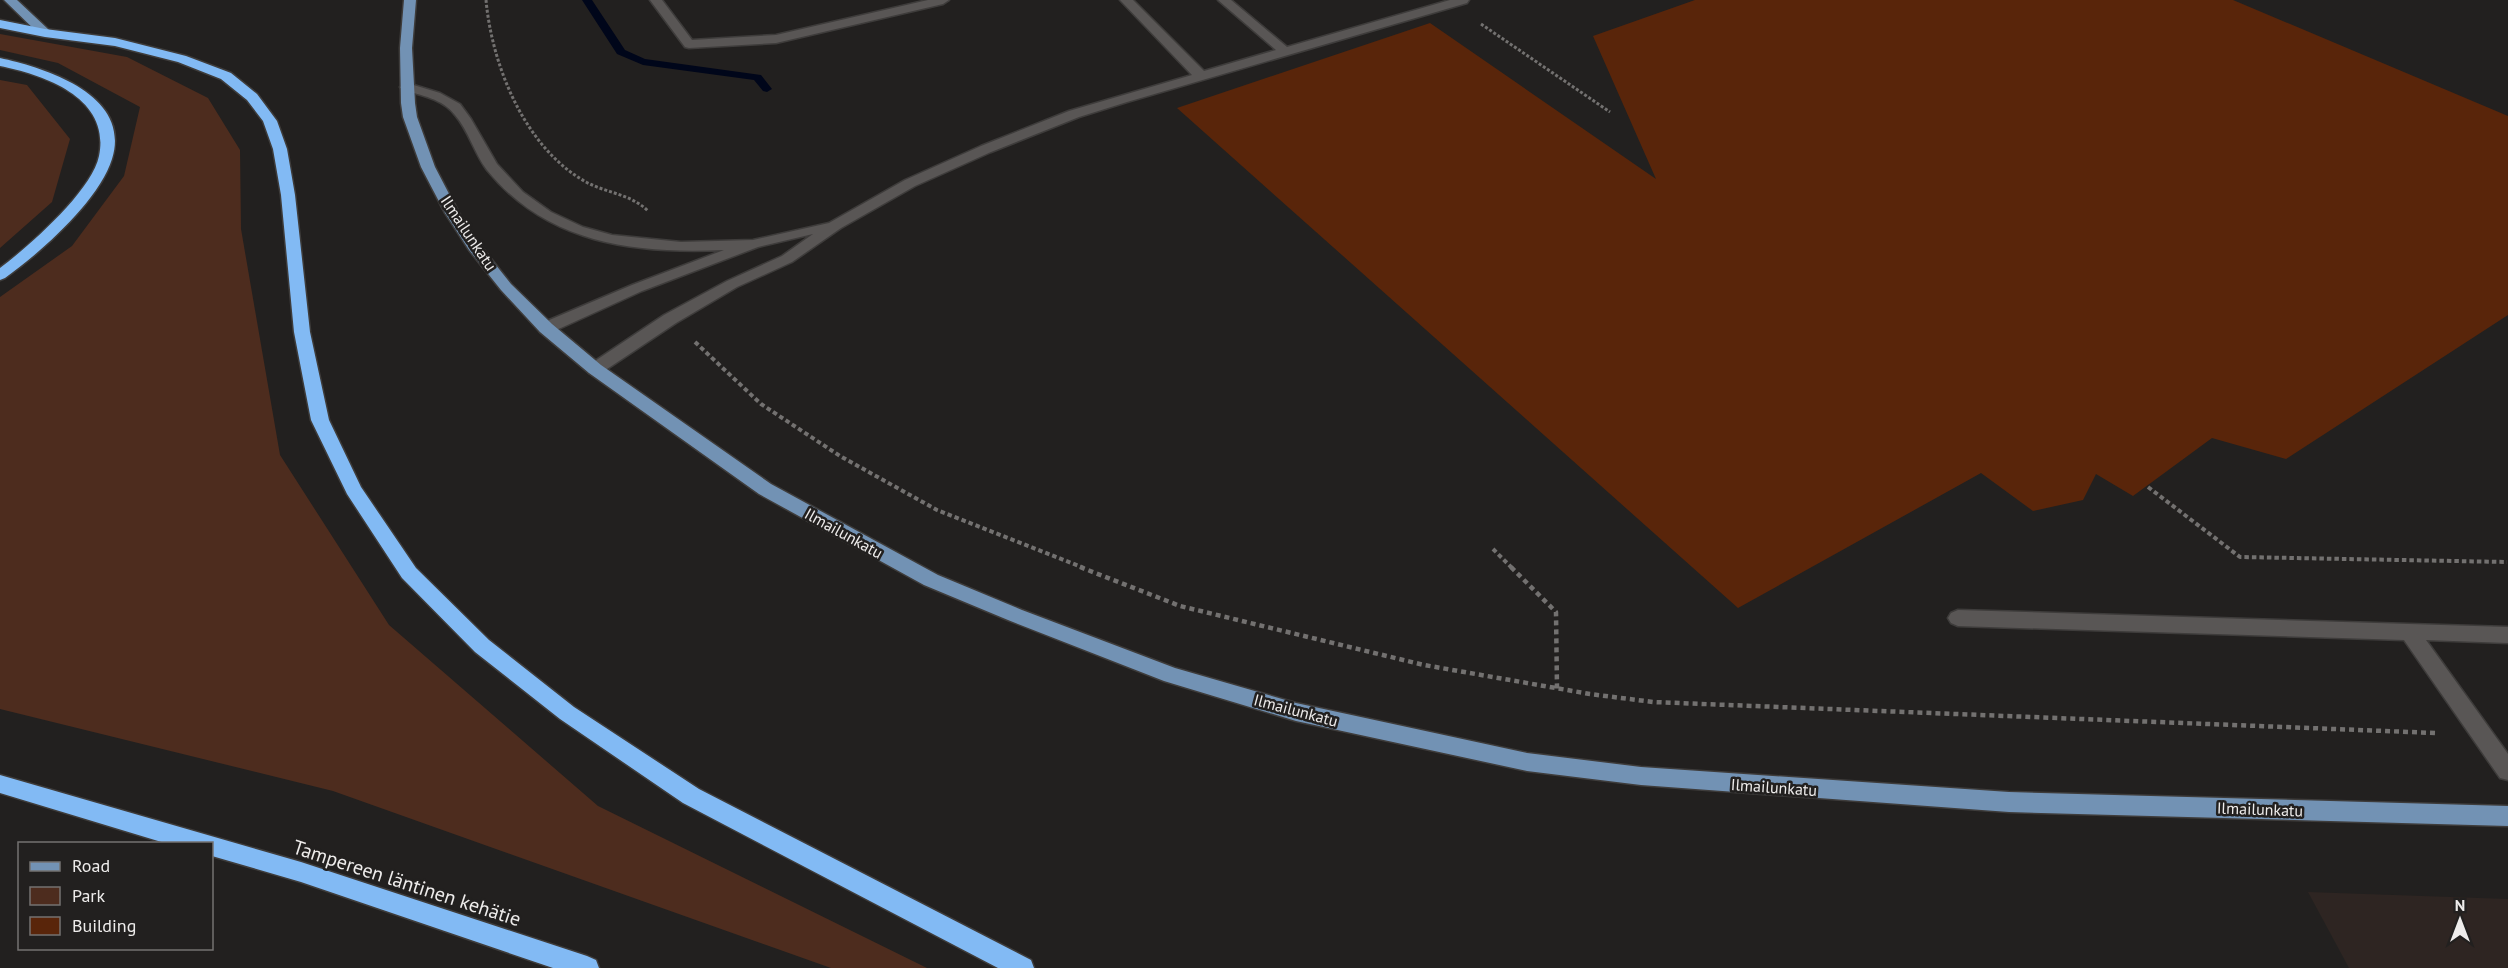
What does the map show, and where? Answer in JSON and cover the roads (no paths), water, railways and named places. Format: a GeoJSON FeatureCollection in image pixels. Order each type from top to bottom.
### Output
{"type":"FeatureCollection","features":[{"type":"Feature","properties":{"kind":"highway"},"geometry":{"type":"LineString","coordinates":[[0,24],[45,33],[115,42],[182,59],[226,76],[252,97],[270,121],[280,149],[288,195],[302,332],[320,420],[353,489],[408,573],[482,646],[567,713],[691,796],[1022,968]]}},
{"type":"Feature","properties":{"kind":"highway"},"geometry":{"type":"LineString","coordinates":[[0,62],[52,76],[93,101],[104,120],[107,141],[106,158],[74,207],[40,242],[0,275]]}},
{"type":"Feature","properties":{"kind":"highway"},"geometry":{"type":"LineString","coordinates":[[0,784],[201,842]]}},
{"type":"Feature","properties":{"kind":"highway","name":"Tampereen läntinen kehätie"},"geometry":{"type":"LineString","coordinates":[[213,846],[301,872],[587,968]]}},
{"type":"Feature","properties":{"kind":"main road"},"geometry":{"type":"LineString","coordinates":[[10,0],[45,33]]}},
{"type":"Feature","properties":{"kind":"main road","name":"Ilmailunkatu"},"geometry":{"type":"LineString","coordinates":[[410,0],[406,48],[410,117],[428,167],[452,213],[474,247],[506,287],[546,328],[595,369],[765,489],[931,580],[1171,675],[1296,712],[1527,762],[1641,776],[2009,802],[2508,816]]}},
{"type":"Feature","properties":{"kind":"lane"},"geometry":{"type":"LineString","coordinates":[[656,0],[689,44],[776,39],[943,0]]}},
{"type":"Feature","properties":{"kind":"lane"},"geometry":{"type":"LineString","coordinates":[[1126,0],[1200,75]]}},
{"type":"Feature","properties":{"kind":"lane"},"geometry":{"type":"LineString","coordinates":[[1224,0],[1283,50]]}},
{"type":"Feature","properties":{"kind":"lane"},"geometry":{"type":"LineString","coordinates":[[595,369],[670,319],[732,284],[787,259],[836,225],[910,183],[986,149],[1074,114],[1283,50],[1457,2]]}},
{"type":"Feature","properties":{"kind":"lane"},"geometry":{"type":"LineString","coordinates":[[407,87],[438,96],[459,110],[493,169],[528,206],[553,221],[581,232],[636,243],[700,247],[753,244]]}},
{"type":"Feature","properties":{"kind":"lane"},"geometry":{"type":"LineString","coordinates":[[546,328],[637,288],[753,244],[836,225]]}},
{"type":"Feature","properties":{"kind":"lane"},"geometry":{"type":"LineString","coordinates":[[1958,618],[2508,635]]}},
{"type":"Feature","properties":{"kind":"lane"},"geometry":{"type":"LineString","coordinates":[[2410,633],[2508,771]]}},
{"type":"Feature","properties":{"kind":"waterway"},"geometry":{"type":"LineString","coordinates":[[587,0],[621,52],[643,62],[757,77],[767,89]]}}]}
